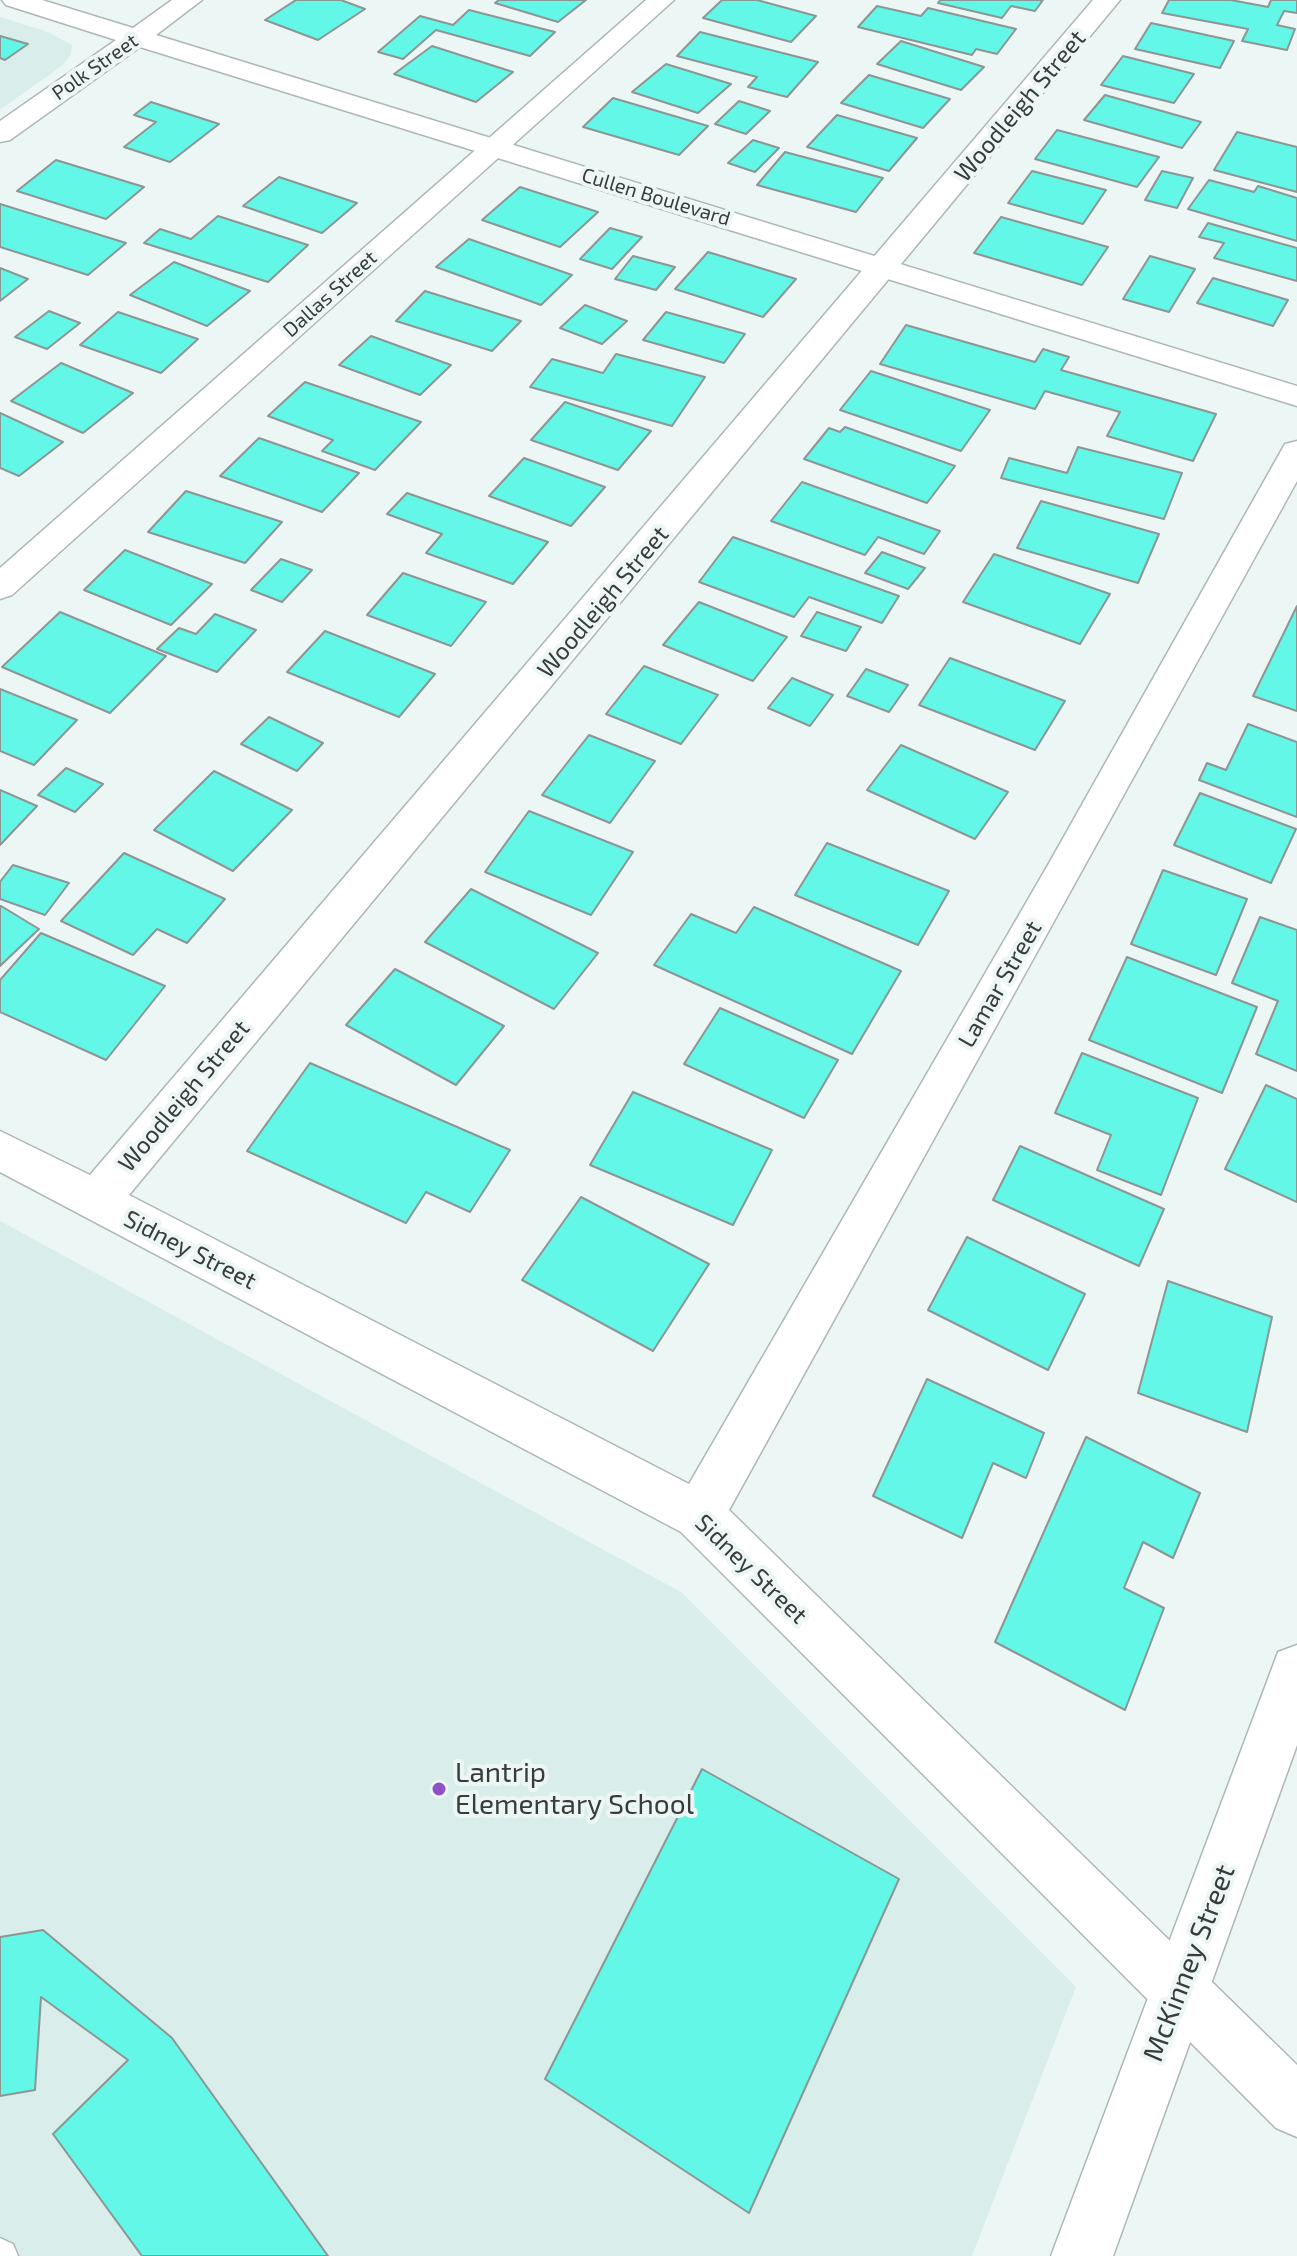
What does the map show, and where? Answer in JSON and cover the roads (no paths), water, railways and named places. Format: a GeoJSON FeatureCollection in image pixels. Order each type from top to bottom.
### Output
{"type":"FeatureCollection","features":[{"type":"Feature","properties":{"kind":"street","name":"Cullen Boulevard"},"geometry":{"type":"LineString","coordinates":[[15,0],[496,146],[1297,396]]}},
{"type":"Feature","properties":{"kind":"street","name":"Polk Street"},"geometry":{"type":"LineString","coordinates":[[0,134],[189,0]]}},
{"type":"Feature","properties":{"kind":"street","name":"Dallas Street"},"geometry":{"type":"LineString","coordinates":[[0,587],[661,0]]}},
{"type":"Feature","properties":{"kind":"street","name":"Woodleigh Street"},"geometry":{"type":"LineString","coordinates":[[96,1201],[885,268],[1107,0]]}},
{"type":"Feature","properties":{"kind":"street","name":"Lamar Street"},"geometry":{"type":"LineString","coordinates":[[699,1515],[1054,890],[1297,451]]}},
{"type":"Feature","properties":{"kind":"street","name":"Sidney Street"},"geometry":{"type":"LineString","coordinates":[[0,1150],[699,1515],[1178,1993],[1240,2048],[1297,2107]]}},
{"type":"Feature","properties":{"kind":"street","name":"McKinney Street"},"geometry":{"type":"LineString","coordinates":[[1082,2256],[1297,1671]]}},
{"type":"Feature","properties":{"kind":"place","name":"Lantrip Elementary School"},"geometry":{"type":"Point","coordinates":[439,1789]}}]}
